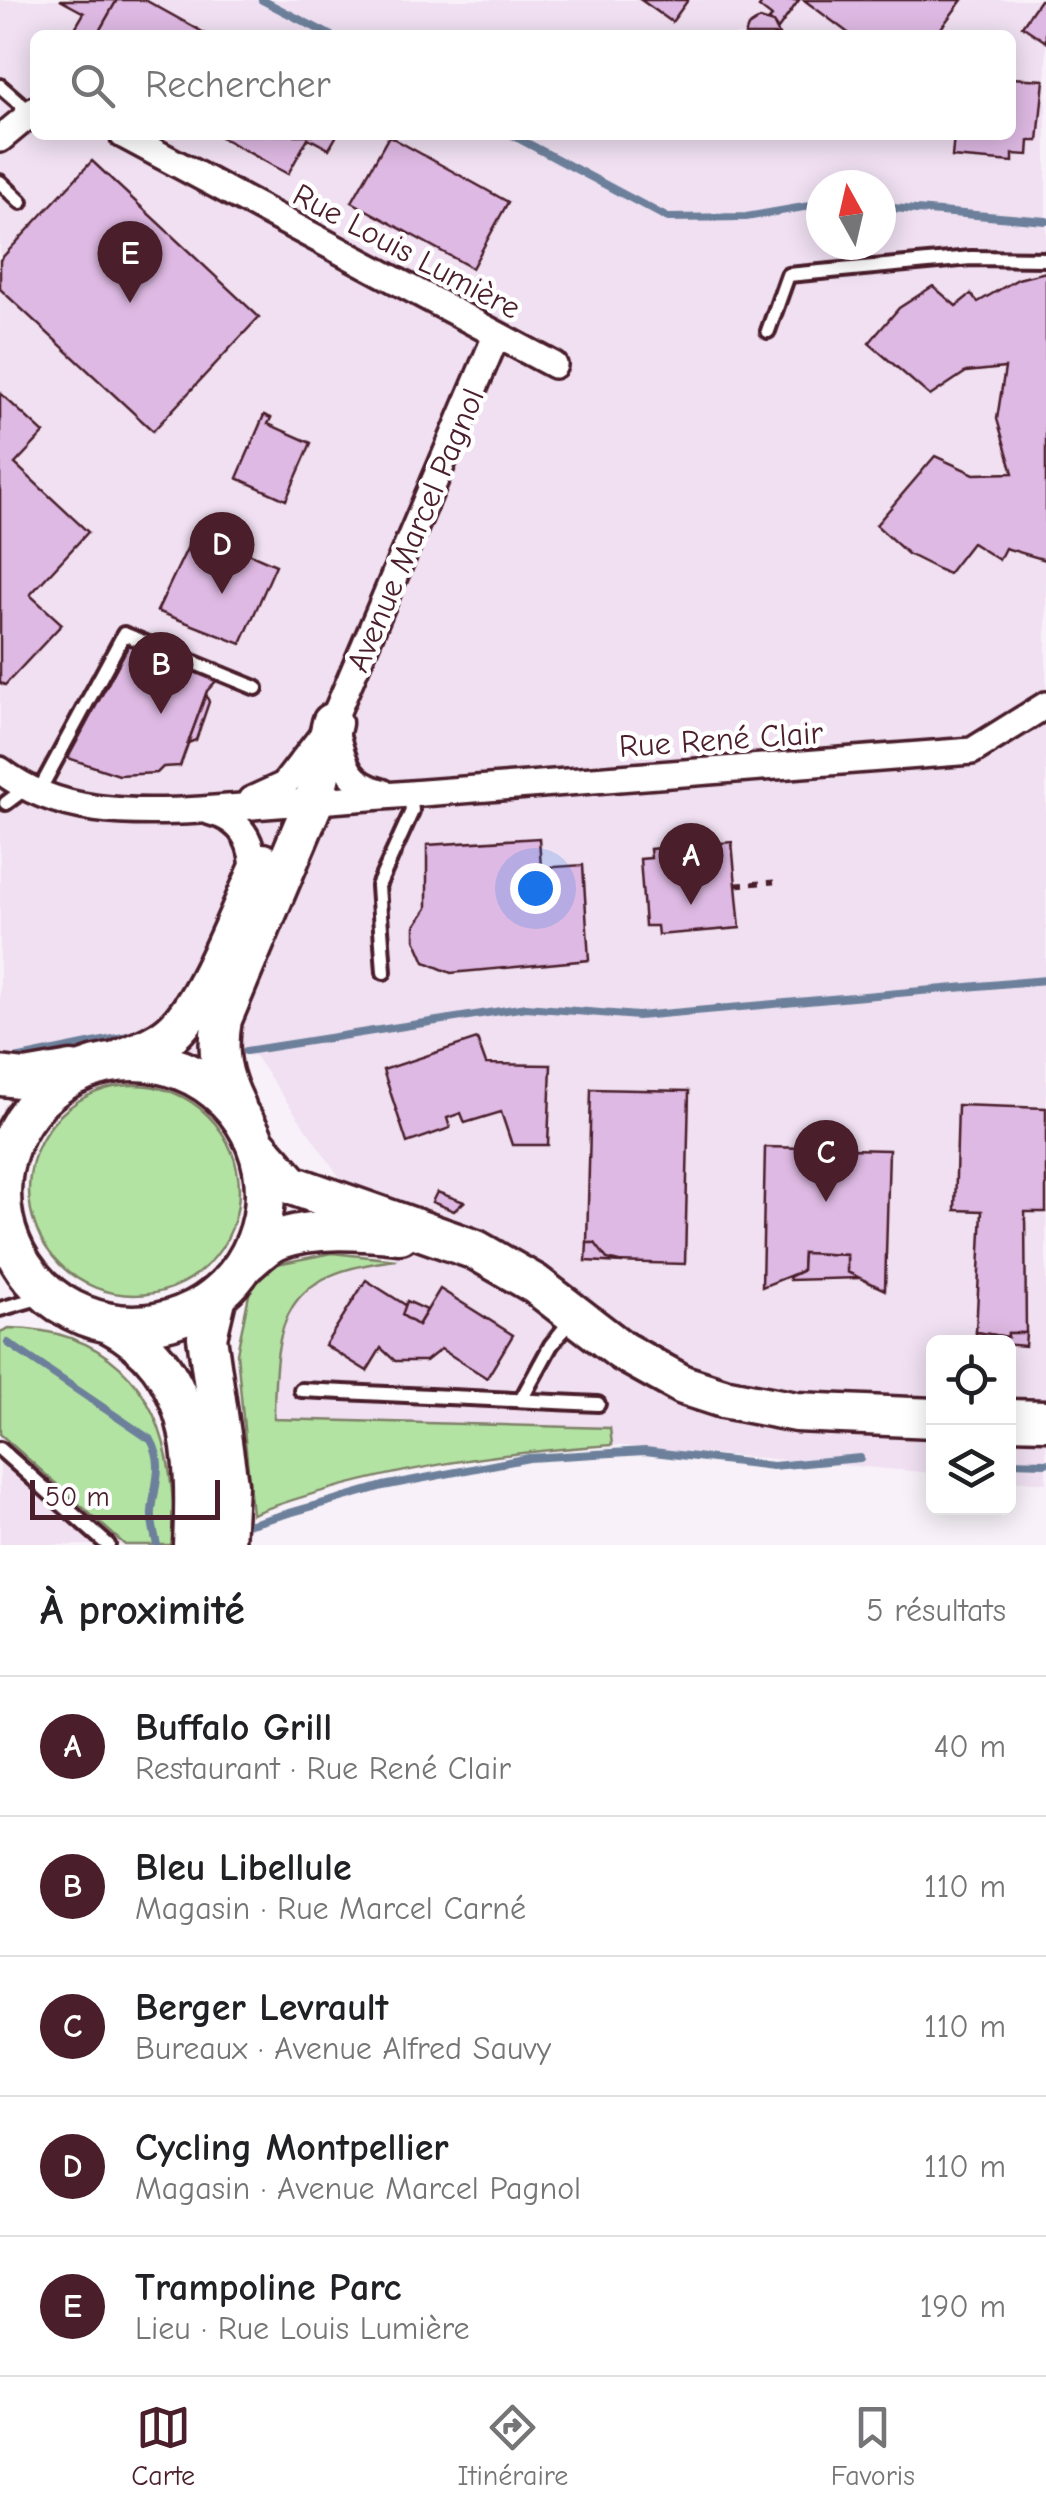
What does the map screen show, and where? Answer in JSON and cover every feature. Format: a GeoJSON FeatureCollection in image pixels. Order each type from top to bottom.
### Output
{"type":"FeatureCollection","features":[{"type":"Feature","properties":{"kind":"street"},"geometry":{"type":"LineString","coordinates":[[0,139],[30,114]]}},
{"type":"Feature","properties":{"kind":"street","name":"Rue Louis Lumière"},"geometry":{"type":"LineString","coordinates":[[133,140],[554,365]]}},
{"type":"Feature","properties":{"kind":"street","name":"Avenue Marcel Pagnol"},"geometry":{"type":"LineString","coordinates":[[240,1113],[224,1081],[217,1049],[222,1019],[332,723],[496,336]]}},
{"type":"Feature","properties":{"kind":"street","name":"Rue René Clair"},"geometry":{"type":"LineString","coordinates":[[301,813],[398,793],[972,750],[1046,705]]}},
{"type":"Feature","properties":{"kind":"street"},"geometry":{"type":"LineString","coordinates":[[332,723],[350,776],[362,788],[398,793]]}},
{"type":"Feature","properties":{"kind":"street"},"geometry":{"type":"LineString","coordinates":[[0,770],[24,795],[106,810],[202,810],[237,804],[284,784],[332,723]]}},
{"type":"Feature","properties":{"kind":"street","name":"Rue René Clair"},"geometry":{"type":"LineString","coordinates":[[202,810],[301,813],[398,793]]}},
{"type":"Feature","properties":{"kind":"street"},"geometry":{"type":"LineString","coordinates":[[202,810],[238,824],[250,841],[254,880]]}},
{"type":"Feature","properties":{"kind":"street","name":"Avenue Marcel Pagnol"},"geometry":{"type":"LineString","coordinates":[[102,1064],[152,1046],[176,1030],[193,1008],[254,880],[301,813]]}},
{"type":"Feature","properties":{"kind":"street"},"geometry":{"type":"LineString","coordinates":[[102,1064],[52,1087],[26,1113],[9,1144],[0,1179],[0,1207],[16,1256],[49,1295],[77,1313],[109,1323],[140,1340],[175,1387],[191,1444],[196,1490],[193,1545]]}},
{"type":"Feature","properties":{"kind":"street"},"geometry":{"type":"LineString","coordinates":[[0,1076],[26,1079],[102,1064],[165,1064],[207,1082],[240,1113],[258,1147],[266,1177],[265,1207],[245,1264]]}},
{"type":"Feature","properties":{"kind":"street"},"geometry":{"type":"LineString","coordinates":[[258,1147],[292,1185],[476,1250],[534,1284],[654,1370],[722,1398],[796,1412],[926,1418]]}},
{"type":"Feature","properties":{"kind":"street"},"geometry":{"type":"LineString","coordinates":[[109,1323],[166,1321],[217,1295],[245,1264],[275,1240],[364,1230],[416,1236],[476,1250]]}},
{"type":"Feature","properties":{"kind":"street"},"geometry":{"type":"LineString","coordinates":[[217,1295],[207,1338],[228,1484],[225,1545]]}},
{"type":"Feature","properties":{"kind":"street"},"geometry":{"type":"LineString","coordinates":[[1016,1419],[1046,1420]]}},
{"type":"Feature","properties":{"kind":"lane"},"geometry":{"type":"LineString","coordinates":[[0,86],[30,109]]}},
{"type":"Feature","properties":{"kind":"lane"},"geometry":{"type":"LineString","coordinates":[[0,182],[20,202]]}},
{"type":"Feature","properties":{"kind":"lane"},"geometry":{"type":"LineString","coordinates":[[768,331],[788,274],[971,258],[1046,259]]}},
{"type":"Feature","properties":{"kind":"lane"},"geometry":{"type":"LineString","coordinates":[[24,795],[124,634],[256,688]]}},
{"type":"Feature","properties":{"kind":"lane"},"geometry":{"type":"LineString","coordinates":[[384,972],[378,886],[412,811],[398,793]]}},
{"type":"Feature","properties":{"kind":"lane"},"geometry":{"type":"LineString","coordinates":[[0,1310],[49,1295]]}},
{"type":"Feature","properties":{"kind":"lane"},"geometry":{"type":"LineString","coordinates":[[521,1400],[551,1344],[575,1315]]}},
{"type":"Feature","properties":{"kind":"lane"},"geometry":{"type":"LineString","coordinates":[[301,1390],[598,1404]]}},
{"type":"Feature","properties":{"kind":"lane"},"geometry":{"type":"LineString","coordinates":[[0,1449],[108,1545]]}},
{"type":"Feature","properties":{"kind":"path"},"geometry":{"type":"LineString","coordinates":[[736,885],[774,882]]}},
{"type":"Feature","properties":{"kind":"shaded area"},"geometry":{"type":"Polygon","coordinates":[[[0,0],[1046,0],[1046,1483],[1016,1481],[1016,1335],[926,1335],[926,1472],[612,1445],[610,1428],[274,1419],[279,1329],[301,1291],[363,1264],[397,1259],[255,1056],[143,1045],[83,1053],[0,1056],[0,0]]]}},
{"type":"Feature","properties":{"kind":"shaded area"},"geometry":{"type":"Polygon","coordinates":[[[0,1388],[8,1402],[172,1545],[0,1545],[0,1388]]]}},
{"type":"Feature","properties":{"kind":"green space"},"geometry":{"type":"Polygon","coordinates":[[[134,1085],[174,1093],[208,1116],[231,1150],[239,1190],[231,1230],[208,1264],[174,1287],[134,1295],[94,1287],[60,1264],[37,1230],[29,1190],[37,1150],[60,1116],[94,1093],[134,1085]]]}},
{"type":"Feature","properties":{"kind":"green space"},"geometry":{"type":"Polygon","coordinates":[[[332,1253],[397,1260],[330,1276],[308,1289],[293,1306],[283,1327],[278,1353],[274,1419],[610,1428],[612,1445],[430,1466],[340,1486],[252,1514],[237,1353],[251,1285],[277,1264],[332,1253]]]}},
{"type":"Feature","properties":{"kind":"green space"},"geometry":{"type":"Polygon","coordinates":[[[9,1328],[72,1338],[120,1367],[138,1388],[153,1413],[163,1442],[173,1501],[172,1545],[125,1545],[0,1434],[0,1332],[9,1328]]]}},
{"type":"Feature","properties":{"kind":"building"},"geometry":{"type":"Polygon","coordinates":[[[60,0],[117,0],[100,30],[74,30],[84,13],[60,0]]]}},
{"type":"Feature","properties":{"kind":"building"},"geometry":{"type":"Polygon","coordinates":[[[117,0],[145,0],[199,30],[100,30],[117,0]]]}},
{"type":"Feature","properties":{"kind":"building"},"geometry":{"type":"Polygon","coordinates":[[[641,0],[688,0],[672,22],[641,0]]]}},
{"type":"Feature","properties":{"kind":"building"},"geometry":{"type":"Polygon","coordinates":[[[764,0],[799,0],[778,29],[769,20],[772,17],[759,7],[764,0]]]}},
{"type":"Feature","properties":{"kind":"building"},"geometry":{"type":"Polygon","coordinates":[[[804,0],[962,0],[940,30],[844,30],[804,0]]]}},
{"type":"Feature","properties":{"kind":"building"},"geometry":{"type":"Polygon","coordinates":[[[1040,0],[1046,0],[1046,42],[1022,26],[1040,0]]]}},
{"type":"Feature","properties":{"kind":"building"},"geometry":{"type":"Polygon","coordinates":[[[760,19],[773,23],[776,30],[747,30],[760,19]]]}},
{"type":"Feature","properties":{"kind":"building"},"geometry":{"type":"Polygon","coordinates":[[[1016,78],[1044,80],[1038,141],[1029,141],[1028,155],[1013,154],[1013,162],[952,157],[954,140],[1016,140],[1016,78]]]}},
{"type":"Feature","properties":{"kind":"building"},"geometry":{"type":"Polygon","coordinates":[[[226,140],[307,140],[288,174],[226,140]]]}},
{"type":"Feature","properties":{"kind":"building"},"geometry":{"type":"Polygon","coordinates":[[[312,140],[334,140],[329,149],[312,140]]]}},
{"type":"Feature","properties":{"kind":"building"},"geometry":{"type":"Polygon","coordinates":[[[387,140],[396,140],[508,202],[472,268],[352,202],[387,140]]]}},
{"type":"Feature","properties":{"kind":"building"},"geometry":{"type":"Polygon","coordinates":[[[92,161],[259,317],[153,431],[0,289],[0,260],[92,161]]]}},
{"type":"Feature","properties":{"kind":"building"},"geometry":{"type":"Polygon","coordinates":[[[1046,272],[1046,560],[1005,548],[999,560],[972,543],[948,574],[908,554],[876,525],[935,456],[974,474],[1013,473],[997,419],[1005,368],[966,372],[930,396],[869,343],[899,308],[933,286],[956,306],[971,294],[978,302],[1018,279],[1046,272]]]}},
{"type":"Feature","properties":{"kind":"building"},"geometry":{"type":"Polygon","coordinates":[[[0,393],[44,433],[15,464],[88,532],[30,595],[62,624],[5,685],[0,683],[0,393]]]}},
{"type":"Feature","properties":{"kind":"building"},"geometry":{"type":"Polygon","coordinates":[[[264,415],[271,418],[268,424],[311,443],[286,500],[237,478],[264,415]]]}},
{"type":"Feature","properties":{"kind":"building"},"geometry":{"type":"Polygon","coordinates":[[[196,530],[276,565],[241,644],[157,611],[196,530]]]}},
{"type":"Feature","properties":{"kind":"building"},"geometry":{"type":"Polygon","coordinates":[[[130,643],[213,673],[217,680],[207,691],[180,766],[163,767],[157,773],[119,775],[68,758],[130,643]]]}},
{"type":"Feature","properties":{"kind":"building"},"geometry":{"type":"Polygon","coordinates":[[[206,694],[209,702],[196,740],[188,743],[206,694]]]}},
{"type":"Feature","properties":{"kind":"building"},"geometry":{"type":"Polygon","coordinates":[[[539,838],[541,868],[583,865],[589,960],[451,973],[425,962],[415,939],[415,926],[427,908],[427,845],[539,838]]]}},
{"type":"Feature","properties":{"kind":"building"},"geometry":{"type":"Polygon","coordinates":[[[732,842],[740,928],[658,935],[657,926],[645,926],[640,859],[651,858],[650,849],[732,842]]]}},
{"type":"Feature","properties":{"kind":"building"},"geometry":{"type":"Polygon","coordinates":[[[477,1039],[486,1064],[551,1065],[548,1145],[512,1145],[501,1112],[465,1123],[461,1113],[447,1118],[450,1128],[407,1143],[383,1070],[477,1039]]]}},
{"type":"Feature","properties":{"kind":"building"},"geometry":{"type":"Polygon","coordinates":[[[591,1089],[689,1091],[685,1264],[613,1262],[599,1254],[595,1243],[587,1243],[591,1089]]]}},
{"type":"Feature","properties":{"kind":"building"},"geometry":{"type":"Polygon","coordinates":[[[958,1105],[1046,1108],[1046,1212],[1025,1212],[1026,1333],[976,1332],[982,1211],[955,1210],[958,1105]]]}},
{"type":"Feature","properties":{"kind":"building"},"geometry":{"type":"Polygon","coordinates":[[[765,1147],[889,1150],[885,1290],[847,1272],[847,1255],[803,1253],[802,1271],[762,1287],[765,1147]]]}},
{"type":"Feature","properties":{"kind":"building"},"geometry":{"type":"Polygon","coordinates":[[[437,1192],[464,1202],[454,1211],[432,1202],[437,1192]]]}},
{"type":"Feature","properties":{"kind":"building"},"geometry":{"type":"Polygon","coordinates":[[[587,1243],[595,1243],[607,1259],[623,1263],[586,1261],[587,1243]]]}},
{"type":"Feature","properties":{"kind":"building"},"geometry":{"type":"Polygon","coordinates":[[[803,1253],[847,1255],[847,1272],[859,1278],[790,1280],[802,1271],[803,1253]]]}},
{"type":"Feature","properties":{"kind":"building"},"geometry":{"type":"Polygon","coordinates":[[[366,1280],[407,1306],[402,1315],[418,1325],[440,1289],[513,1335],[487,1378],[441,1349],[426,1361],[395,1361],[381,1348],[367,1371],[325,1345],[366,1280]]]}},
{"type":"Feature","properties":{"kind":"building"},"geometry":{"type":"Polygon","coordinates":[[[407,1301],[427,1310],[418,1325],[402,1315],[407,1301]]]}},
{"type":"Feature","properties":{"kind":"building"},"geometry":{"type":"Polygon","coordinates":[[[1008,1333],[1026,1333],[1025,1346],[1016,1345],[1016,1335],[1008,1333]]]}},
{"type":"Feature","properties":{"kind":"waterway"},"geometry":{"type":"LineString","coordinates":[[262,0],[320,30]]}},
{"type":"Feature","properties":{"kind":"waterway"},"geometry":{"type":"LineString","coordinates":[[521,140],[668,218],[746,217],[806,207]]}},
{"type":"Feature","properties":{"kind":"waterway"},"geometry":{"type":"LineString","coordinates":[[896,208],[1046,221]]}},
{"type":"Feature","properties":{"kind":"waterway"},"geometry":{"type":"LineString","coordinates":[[246,1051],[526,1007],[638,1016],[1046,980]]}},
{"type":"Feature","properties":{"kind":"waterway"},"geometry":{"type":"LineString","coordinates":[[15,1059],[133,1035]]}},
{"type":"Feature","properties":{"kind":"waterway"},"geometry":{"type":"LineString","coordinates":[[8,1343],[151,1440],[158,1466],[152,1516],[157,1545]]}},
{"type":"Feature","properties":{"kind":"waterway"},"geometry":{"type":"LineString","coordinates":[[251,1524],[383,1486],[529,1458],[645,1451],[773,1466],[860,1458]]}},
{"type":"Feature","properties":{"kind":"waterway"},"geometry":{"type":"LineString","coordinates":[[1016,1462],[1046,1463]]}},
{"type":"Feature","properties":{"kind":"place","name":"Trampoline Parc"},"geometry":{"type":"Point","coordinates":[130,303]}},
{"type":"Feature","properties":{"kind":"place","name":"Cycling Montpellier"},"geometry":{"type":"Point","coordinates":[222,594]}},
{"type":"Feature","properties":{"kind":"place","name":"Bleu Libellule"},"geometry":{"type":"Point","coordinates":[161,714]}},
{"type":"Feature","properties":{"kind":"place","name":"Buffalo Grill"},"geometry":{"type":"Point","coordinates":[691,905]}},
{"type":"Feature","properties":{"kind":"place","name":"Berger Levrault"},"geometry":{"type":"Point","coordinates":[826,1202]}}]}
